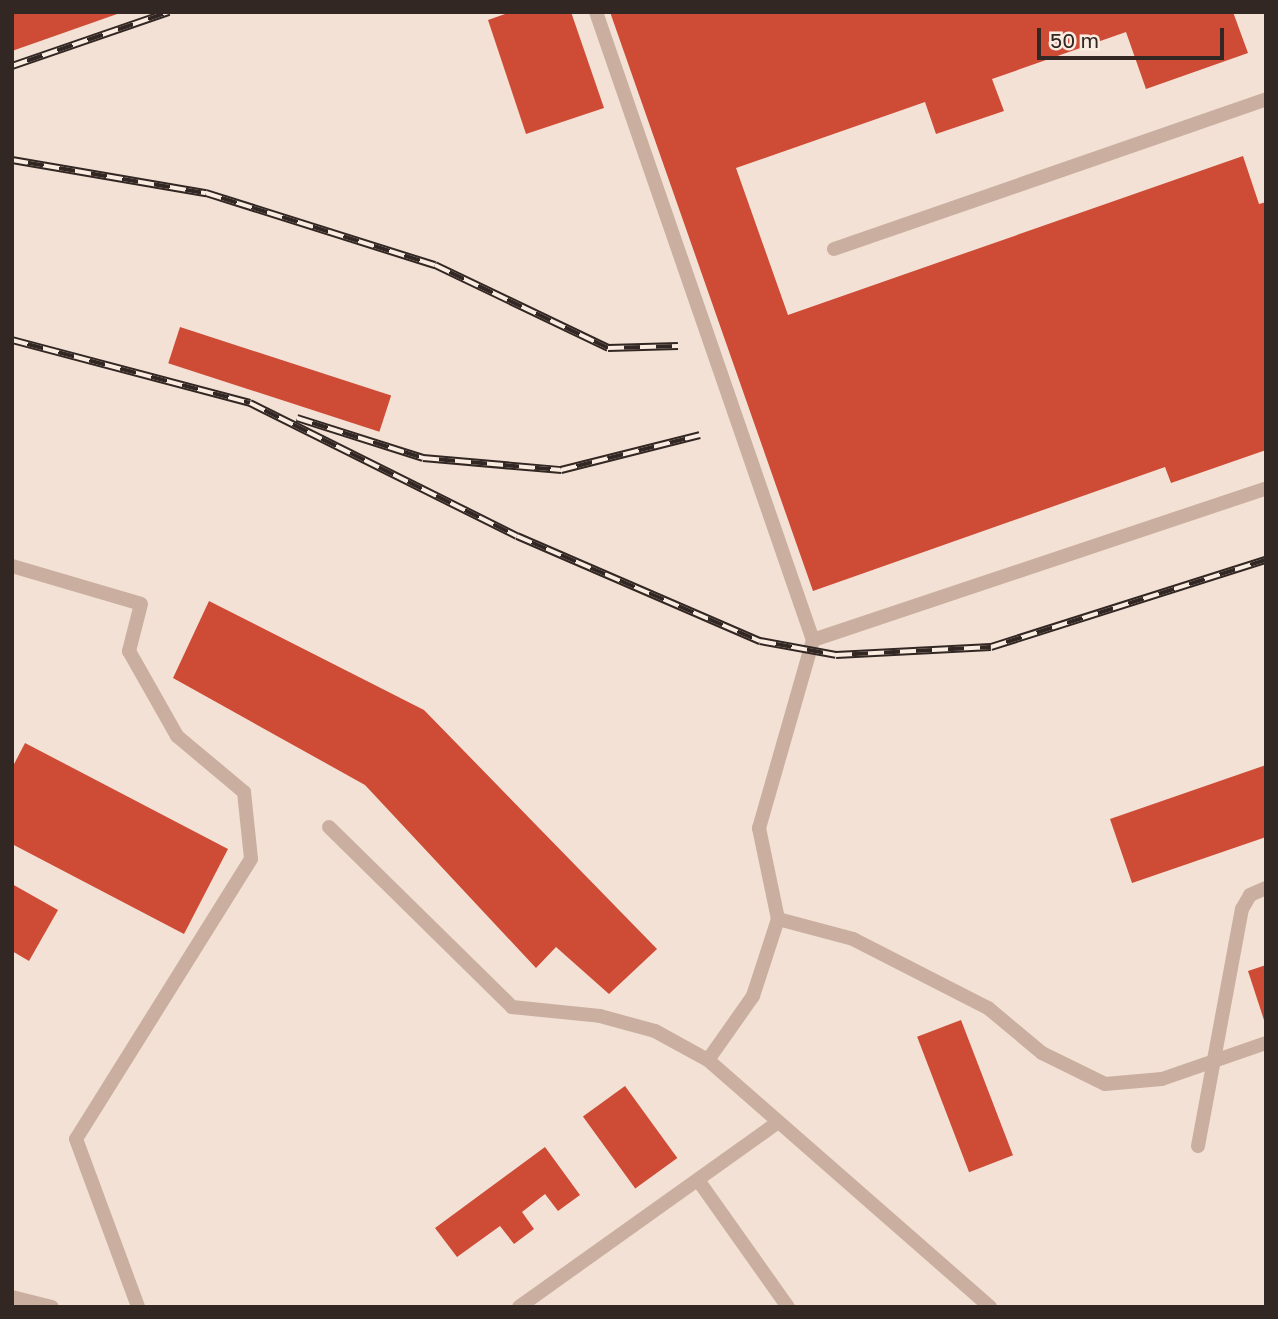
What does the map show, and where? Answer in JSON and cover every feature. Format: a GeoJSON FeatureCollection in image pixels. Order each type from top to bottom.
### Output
{"type":"FeatureCollection","features":[{"type":"Feature","properties":{"kind":"lane"},"geometry":{"type":"LineString","coordinates":[[596,12],[813,640],[759,828],[778,919],[752,996],[708,1060]]}},
{"type":"Feature","properties":{"kind":"lane"},"geometry":{"type":"LineString","coordinates":[[834,249],[1266,99]]}},
{"type":"Feature","properties":{"kind":"lane"},"geometry":{"type":"LineString","coordinates":[[813,640],[1266,488]]}},
{"type":"Feature","properties":{"kind":"lane"},"geometry":{"type":"LineString","coordinates":[[12,566],[141,604],[129,651],[177,736],[244,792],[251,859],[76,1139],[138,1307]]}},
{"type":"Feature","properties":{"kind":"lane"},"geometry":{"type":"LineString","coordinates":[[329,827],[512,1007],[600,1016],[654,1031],[708,1060],[990,1307]]}},
{"type":"Feature","properties":{"kind":"lane"},"geometry":{"type":"LineString","coordinates":[[1198,1146],[1216,1063],[1242,909],[1250,895],[1266,888]]}},
{"type":"Feature","properties":{"kind":"lane"},"geometry":{"type":"LineString","coordinates":[[778,919],[853,939],[988,1008],[1042,1053],[1105,1084],[1162,1079],[1216,1063],[1266,1043]]}},
{"type":"Feature","properties":{"kind":"lane"},"geometry":{"type":"LineString","coordinates":[[519,1307],[777,1123]]}},
{"type":"Feature","properties":{"kind":"lane"},"geometry":{"type":"LineString","coordinates":[[698,1180],[788,1307]]}},
{"type":"Feature","properties":{"kind":"lane"},"geometry":{"type":"LineString","coordinates":[[12,1297],[52,1307]]}},
{"type":"Feature","properties":{"kind":"building"},"geometry":{"type":"Polygon","coordinates":[[[12,12],[120,12],[120,13],[12,51],[12,12]]]}},
{"type":"Feature","properties":{"kind":"building"},"geometry":{"type":"Polygon","coordinates":[[[511,12],[571,12],[604,108],[526,134],[488,20],[511,12]]]}},
{"type":"Feature","properties":{"kind":"building"},"geometry":{"type":"Polygon","coordinates":[[[610,12],[1233,12],[1248,53],[1146,89],[1126,32],[992,79],[1004,111],[936,134],[925,102],[736,168],[788,315],[1243,156],[1259,204],[1266,202],[1266,450],[1171,483],[1165,467],[813,591],[610,12]]]}},
{"type":"Feature","properties":{"kind":"building"},"geometry":{"type":"Polygon","coordinates":[[[180,327],[391,396],[379,432],[168,363],[180,327]]]}},
{"type":"Feature","properties":{"kind":"building"},"geometry":{"type":"Polygon","coordinates":[[[209,601],[424,710],[657,949],[609,994],[556,947],[536,968],[365,785],[173,678],[209,601]]]}},
{"type":"Feature","properties":{"kind":"building"},"geometry":{"type":"Polygon","coordinates":[[[25,743],[228,849],[184,934],[12,844],[12,768],[25,743]]]}},
{"type":"Feature","properties":{"kind":"building"},"geometry":{"type":"Polygon","coordinates":[[[1266,765],[1266,837],[1132,883],[1110,819],[1266,765]]]}},
{"type":"Feature","properties":{"kind":"building"},"geometry":{"type":"Polygon","coordinates":[[[12,884],[58,910],[29,961],[12,951],[12,884]]]}},
{"type":"Feature","properties":{"kind":"building"},"geometry":{"type":"Polygon","coordinates":[[[1266,965],[1266,1019],[1264,1020],[1248,971],[1266,965]]]}},
{"type":"Feature","properties":{"kind":"building"},"geometry":{"type":"Polygon","coordinates":[[[961,1020],[1013,1155],[969,1172],[917,1037],[961,1020]]]}},
{"type":"Feature","properties":{"kind":"building"},"geometry":{"type":"Polygon","coordinates":[[[625,1086],[677,1158],[635,1189],[583,1117],[625,1086]]]}},
{"type":"Feature","properties":{"kind":"building"},"geometry":{"type":"Polygon","coordinates":[[[545,1147],[580,1195],[558,1211],[545,1194],[522,1212],[534,1229],[514,1244],[500,1226],[457,1257],[435,1228],[545,1147]]]}},
{"type":"Feature","properties":{"kind":"railway"},"geometry":{"type":"LineString","coordinates":[[12,66],[169,12]]}},
{"type":"Feature","properties":{"kind":"railway"},"geometry":{"type":"LineString","coordinates":[[12,160],[206,193],[435,265],[608,348],[678,346]]}},
{"type":"Feature","properties":{"kind":"railway"},"geometry":{"type":"LineString","coordinates":[[12,340],[250,403],[517,536],[760,641],[836,655],[991,647],[1266,560]]}},
{"type":"Feature","properties":{"kind":"railway"},"geometry":{"type":"LineString","coordinates":[[297,418],[423,458],[561,470],[700,435]]}}]}
